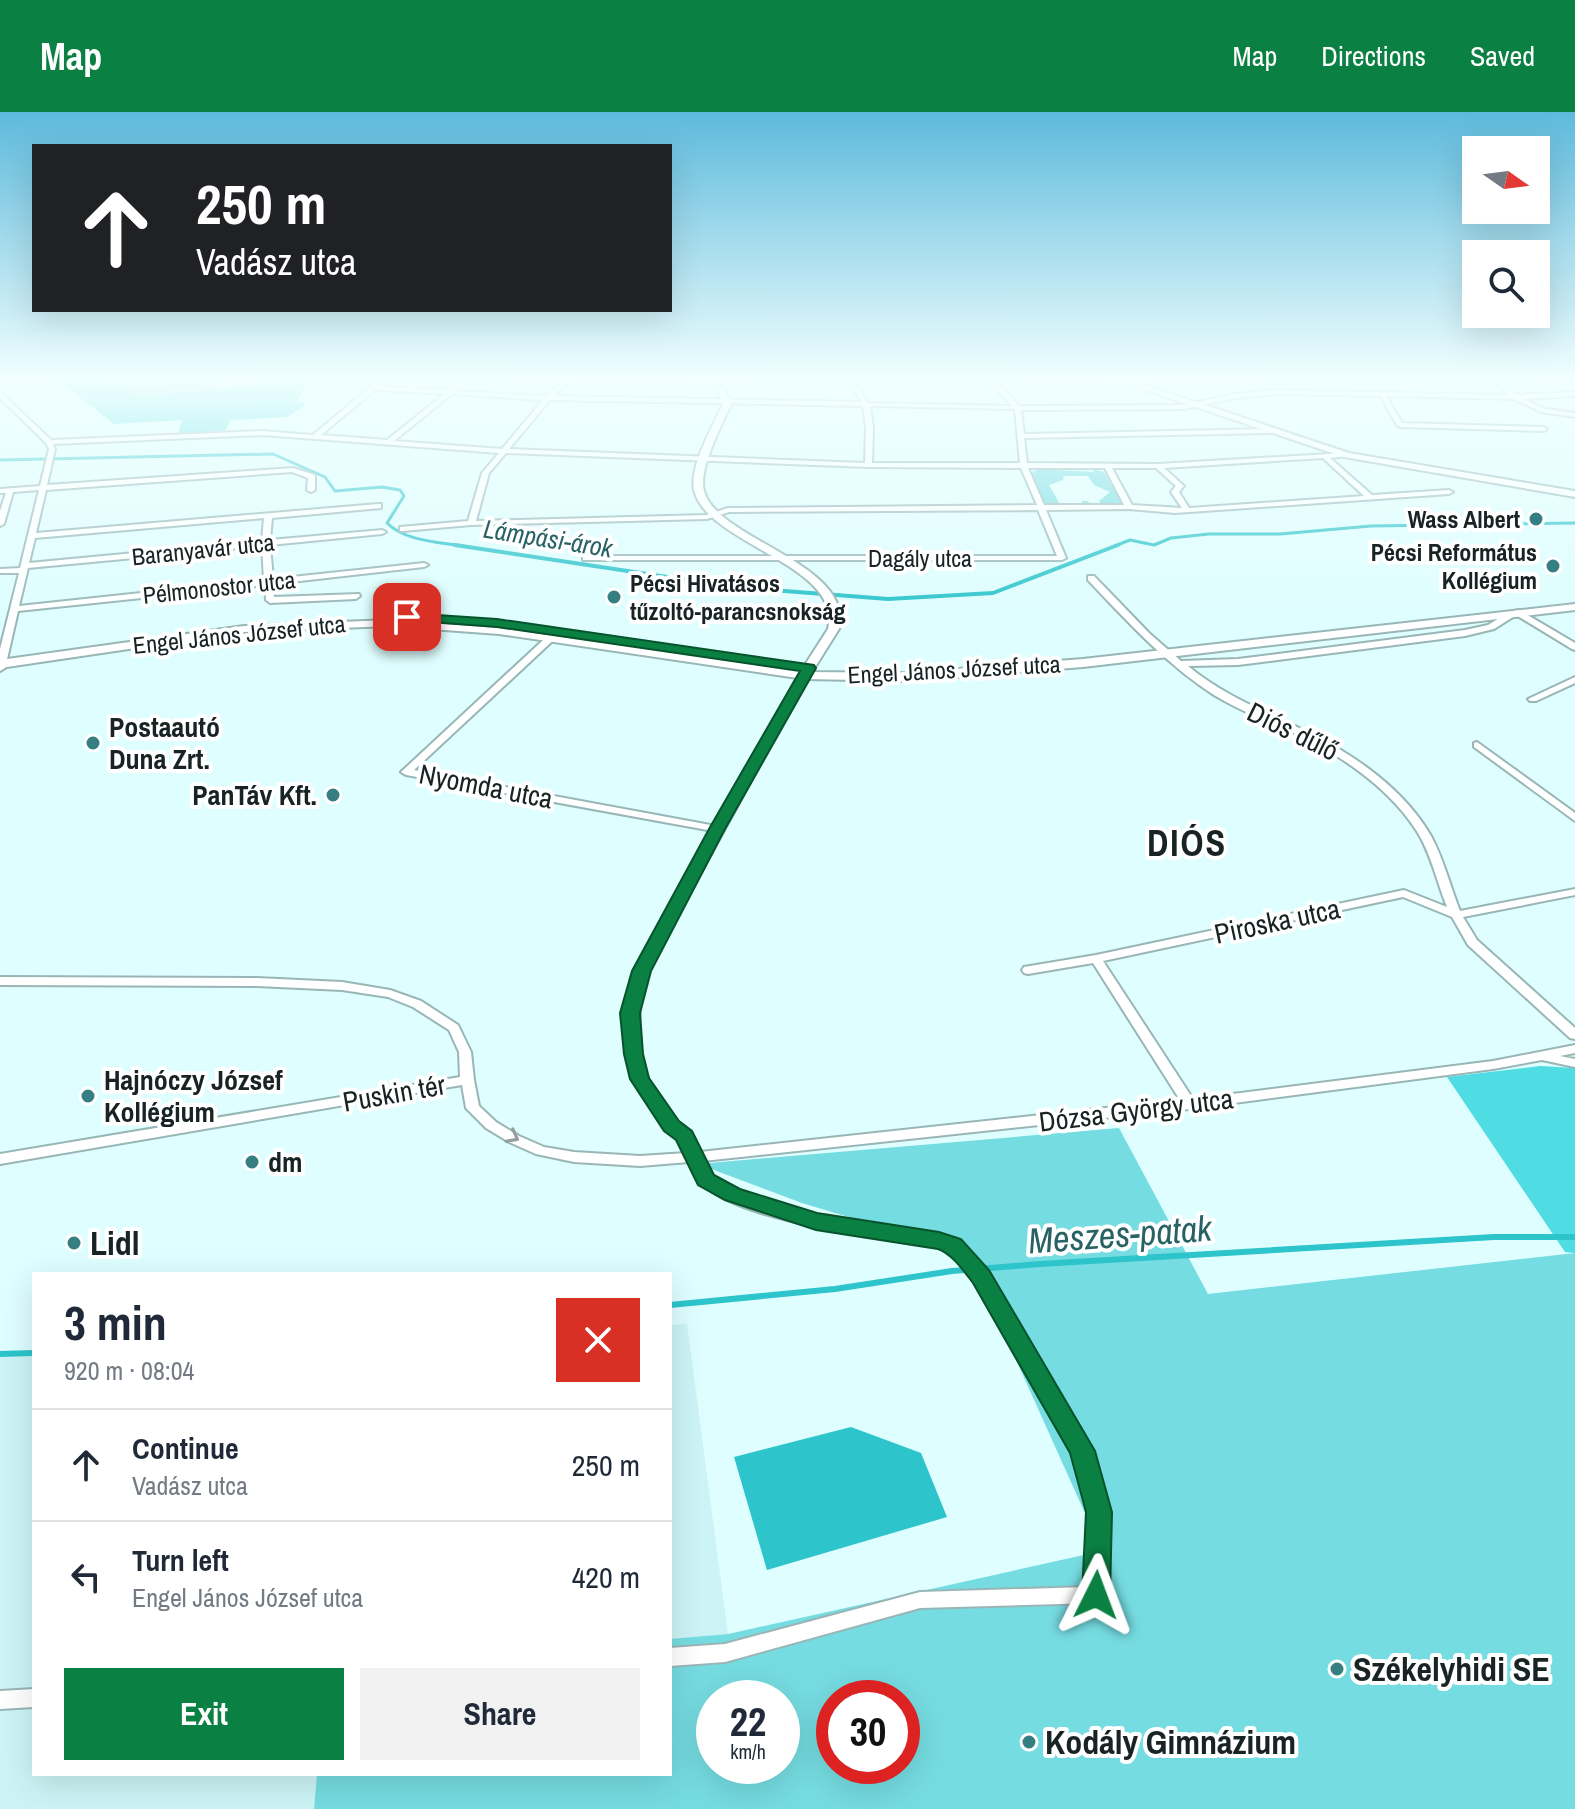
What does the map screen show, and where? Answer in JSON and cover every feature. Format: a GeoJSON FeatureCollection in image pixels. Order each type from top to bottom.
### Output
{"type":"FeatureCollection","features":[{"type":"Feature","properties":{"kind":"street"},"geometry":{"type":"LineString","coordinates":[[1,662],[50,457]]}},
{"type":"Feature","properties":{"kind":"street"},"geometry":{"type":"LineString","coordinates":[[471,523],[486,473],[497,457]]}},
{"type":"Feature","properties":{"kind":"street"},"geometry":{"type":"LineString","coordinates":[[627,457],[868,465],[1108,467],[1332,457]]}},
{"type":"Feature","properties":{"kind":"street"},"geometry":{"type":"LineString","coordinates":[[672,1657],[725,1653],[920,1600],[1096,1595],[1099,1512],[1082,1451],[974,1268],[953,1245],[939,1240],[816,1221],[732,1195],[706,1180],[685,1136],[671,1126],[640,1079],[633,1054],[630,1013],[641,971],[717,829],[835,623],[824,593],[803,571],[707,507],[698,488],[706,457]]}},
{"type":"Feature","properties":{"kind":"street"},"geometry":{"type":"LineString","coordinates":[[868,457],[868,465]]}},
{"type":"Feature","properties":{"kind":"street"},"geometry":{"type":"LineString","coordinates":[[1023,457],[1040,509]]}},
{"type":"Feature","properties":{"kind":"street"},"geometry":{"type":"LineString","coordinates":[[1360,457],[1575,494]]}},
{"type":"Feature","properties":{"kind":"street"},"geometry":{"type":"LineString","coordinates":[[1326,458],[1369,496]]}},
{"type":"Feature","properties":{"kind":"street"},"geometry":{"type":"LineString","coordinates":[[1158,466],[1180,486],[1175,492],[1187,510]]}},
{"type":"Feature","properties":{"kind":"street"},"geometry":{"type":"LineString","coordinates":[[1108,467],[1129,507]]}},
{"type":"Feature","properties":{"kind":"street"},"geometry":{"type":"LineString","coordinates":[[0,524],[5,491],[293,470],[312,477],[311,490]]}},
{"type":"Feature","properties":{"kind":"street"},"geometry":{"type":"LineString","coordinates":[[403,529],[471,523],[717,515],[728,510],[1129,507],[1187,510],[1449,492]]}},
{"type":"Feature","properties":{"kind":"street"},"geometry":{"type":"LineString","coordinates":[[33,536],[378,506]]}},
{"type":"Feature","properties":{"kind":"street","name":"Dagály utca"},"geometry":{"type":"LineString","coordinates":[[586,558],[1062,558],[1040,509]]}},
{"type":"Feature","properties":{"kind":"street"},"geometry":{"type":"LineString","coordinates":[[268,516],[266,543],[270,600],[356,596]]}},
{"type":"Feature","properties":{"kind":"street","name":"Baranyavár utca"},"geometry":{"type":"LineString","coordinates":[[0,571],[382,532]]}},
{"type":"Feature","properties":{"kind":"street","name":"Pélmonostor utca"},"geometry":{"type":"LineString","coordinates":[[15,609],[424,565]]}},
{"type":"Feature","properties":{"kind":"street","name":"Diós dűlő"},"geometry":{"type":"LineString","coordinates":[[1091,578],[1163,649],[1207,686],[1246,709],[1319,741],[1365,771],[1418,825],[1433,847],[1446,894],[1456,915]]}},
{"type":"Feature","properties":{"kind":"street","name":"Engel János József utca"},"geometry":{"type":"LineString","coordinates":[[1,662],[217,632],[325,623],[444,626],[553,635],[807,672],[941,675],[1575,599]]}},
{"type":"Feature","properties":{"kind":"street","name":"Engel János József utca"},"geometry":{"type":"LineString","coordinates":[[1163,649],[1575,607]]}},
{"type":"Feature","properties":{"kind":"street"},"geometry":{"type":"LineString","coordinates":[[1181,664],[1253,660],[1465,633],[1491,627],[1516,614],[1575,647]]}},
{"type":"Feature","properties":{"kind":"street","name":"Nyomda utca"},"geometry":{"type":"LineString","coordinates":[[553,635],[406,772],[717,829]]}},
{"type":"Feature","properties":{"kind":"street"},"geometry":{"type":"LineString","coordinates":[[1533,699],[1575,680]]}},
{"type":"Feature","properties":{"kind":"street"},"geometry":{"type":"LineString","coordinates":[[1477,745],[1575,818]]}},
{"type":"Feature","properties":{"kind":"street"},"geometry":{"type":"LineString","coordinates":[[1575,892],[1456,915],[1472,942],[1575,1035]]}},
{"type":"Feature","properties":{"kind":"street","name":"Piroska utca"},"geometry":{"type":"LineString","coordinates":[[1028,970],[1096,959],[1404,893],[1456,915]]}},
{"type":"Feature","properties":{"kind":"street"},"geometry":{"type":"LineString","coordinates":[[1096,959],[1189,1104]]}},
{"type":"Feature","properties":{"kind":"street","name":"Puskin tér"},"geometry":{"type":"LineString","coordinates":[[0,981],[257,982],[342,986],[390,994],[417,1004],[454,1028],[465,1052],[467,1080],[0,1159]]}},
{"type":"Feature","properties":{"kind":"street","name":"Dózsa György utca"},"geometry":{"type":"LineString","coordinates":[[467,1080],[473,1108],[491,1125],[541,1151],[574,1157],[640,1161],[694,1158],[1189,1104],[1539,1057],[1575,1049]]}},
{"type":"Feature","properties":{"kind":"street"},"geometry":{"type":"LineString","coordinates":[[1539,1057],[1575,1063]]}},
{"type":"Feature","properties":{"kind":"street"},"geometry":{"type":"LineString","coordinates":[[0,1700],[32,1698]]}},
{"type":"Feature","properties":{"kind":"shaded area"},"geometry":{"type":"Polygon","coordinates":[[[1040,469],[1094,472],[1093,469],[1104,472],[1122,503],[1101,506],[1099,501],[1110,492],[1094,485],[1088,476],[1064,476],[1063,480],[1049,485],[1060,504],[1082,505],[1082,501],[1088,501],[1091,507],[1045,506],[1032,472],[1040,469]]]}},
{"type":"Feature","properties":{"kind":"shaded area"},"geometry":{"type":"Polygon","coordinates":[[[1540,1066],[1575,1068],[1575,1253],[1565,1252],[1447,1077],[1540,1066]]]}},
{"type":"Feature","properties":{"kind":"shaded area"},"geometry":{"type":"Polygon","coordinates":[[[1119,1128],[1208,1294],[1575,1253],[1575,1809],[314,1809],[317,1776],[672,1776],[672,1639],[728,1634],[1102,1551],[968,1253],[802,1203],[698,1164],[1119,1128]]]}},
{"type":"Feature","properties":{"kind":"shaded area"},"geometry":{"type":"Polygon","coordinates":[[[687,1324],[728,1634],[672,1639],[672,1325],[687,1324]]]}},
{"type":"Feature","properties":{"kind":"shaded area"},"geometry":{"type":"Polygon","coordinates":[[[32,1356],[32,1776],[317,1776],[314,1809],[0,1809],[0,1357],[32,1356]]]}},
{"type":"Feature","properties":{"kind":"shaded area"},"geometry":{"type":"Polygon","coordinates":[[[851,1427],[921,1453],[947,1517],[767,1570],[734,1457],[851,1427]]]}},
{"type":"Feature","properties":{"kind":"waterway","name":"Lámpási-árok"},"geometry":{"type":"LineString","coordinates":[[0,460],[128,457]]}},
{"type":"Feature","properties":{"kind":"waterway","name":"Lámpási-árok"},"geometry":{"type":"LineString","coordinates":[[280,457],[325,477],[335,491],[382,487],[400,490],[404,496],[387,523],[414,538],[467,547]]}},
{"type":"Feature","properties":{"kind":"waterway","name":"Lámpási-árok"},"geometry":{"type":"LineString","coordinates":[[1112,547],[1130,540],[1154,545],[1171,538],[1209,534],[1280,534],[1371,526],[1575,523]]}},
{"type":"Feature","properties":{"kind":"waterway","name":"Lámpási-árok"},"geometry":{"type":"LineString","coordinates":[[455,545],[734,587],[888,599],[993,593],[1118,545]]}},
{"type":"Feature","properties":{"kind":"waterway","name":"Meszes-patak"},"geometry":{"type":"LineString","coordinates":[[672,1305],[835,1289],[952,1271],[1040,1264],[1494,1237],[1575,1237]]}},
{"type":"Feature","properties":{"kind":"waterway","name":"Meszes-patak"},"geometry":{"type":"LineString","coordinates":[[0,1354],[32,1353]]}},
{"type":"Feature","properties":{"kind":"place","name":"Wass Albert"},"geometry":{"type":"Point","coordinates":[1536,519]}},
{"type":"Feature","properties":{"kind":"place","name":"Pécsi Református Kollégium"},"geometry":{"type":"Point","coordinates":[1553,566]}},
{"type":"Feature","properties":{"kind":"place","name":"Pécsi Hivatásos tűzoltó-parancsnokság"},"geometry":{"type":"Point","coordinates":[614,597]}},
{"type":"Feature","properties":{"kind":"place","name":"Postaautó Duna Zrt."},"geometry":{"type":"Point","coordinates":[93,743]}},
{"type":"Feature","properties":{"kind":"place","name":"PanTáv Kft."},"geometry":{"type":"Point","coordinates":[333,795]}},
{"type":"Feature","properties":{"kind":"place","name":"Hajnóczy József Kollégium"},"geometry":{"type":"Point","coordinates":[88,1096]}},
{"type":"Feature","properties":{"kind":"place","name":"dm"},"geometry":{"type":"Point","coordinates":[252,1162]}},
{"type":"Feature","properties":{"kind":"place","name":"Lidl"},"geometry":{"type":"Point","coordinates":[74,1243]}},
{"type":"Feature","properties":{"kind":"place","name":"Székelyhidi SE"},"geometry":{"type":"Point","coordinates":[1337,1669]}},
{"type":"Feature","properties":{"kind":"place","name":"Kodály Gimnázium"},"geometry":{"type":"Point","coordinates":[1029,1742]}},
{"type":"Feature","properties":{"kind":"district","name":"DIÓS"},"geometry":{"type":"Point","coordinates":[1187,843]}},
{"type":"Feature","properties":{"kind":"route"},"geometry":{"type":"LineString","coordinates":[[407,617],[497,623],[809,668],[641,971],[630,1013],[633,1054],[640,1079],[671,1126],[685,1136],[706,1180],[732,1195],[816,1221],[939,1240],[953,1245],[970,1263],[981,1276],[1082,1451],[1099,1512],[1096,1595]]}}]}
